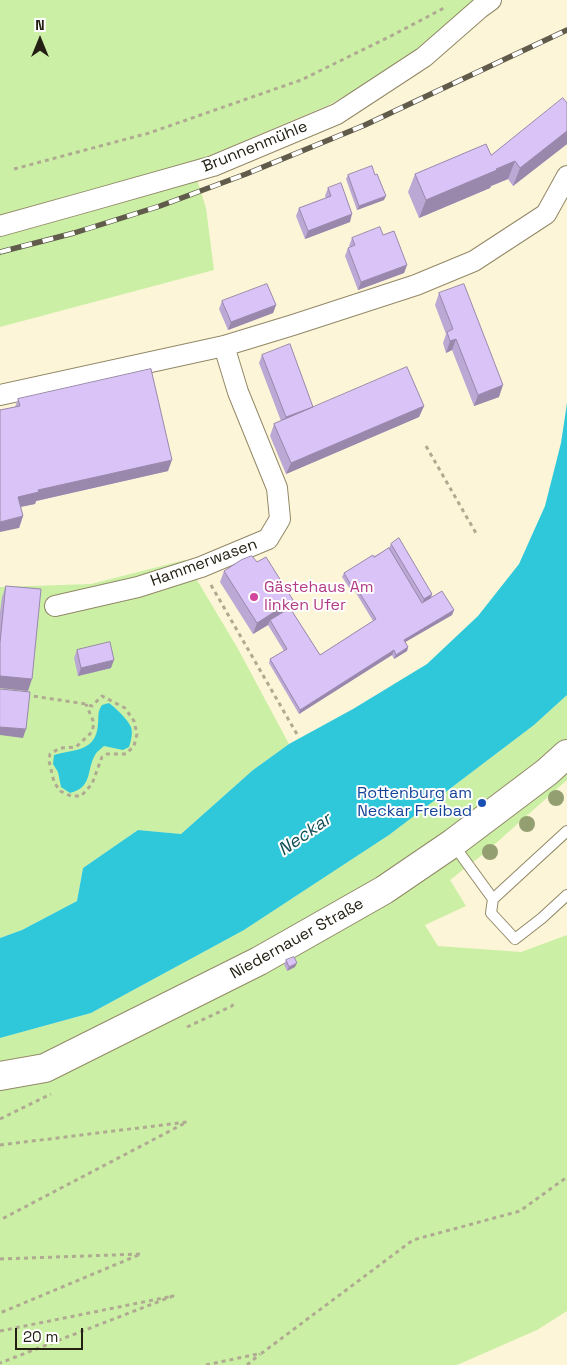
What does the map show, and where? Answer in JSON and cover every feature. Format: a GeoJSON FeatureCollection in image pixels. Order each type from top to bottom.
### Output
{"type":"FeatureCollection","features":[{"type":"Feature","properties":{"kind":"main road","name":"Niedernauer Straße"},"geometry":{"type":"LineString","coordinates":[[0,1076],[44,1068],[258,961],[384,890],[453,843],[547,772],[567,754]]}},
{"type":"Feature","properties":{"kind":"street","name":"Brunnenmühle"},"geometry":{"type":"LineString","coordinates":[[0,226],[213,166],[337,114],[424,57],[486,4]]}},
{"type":"Feature","properties":{"kind":"street"},"geometry":{"type":"LineString","coordinates":[[0,395],[224,346],[416,285],[474,261],[546,214],[567,176]]}},
{"type":"Feature","properties":{"kind":"street","name":"Hammerwasen"},"geometry":{"type":"LineString","coordinates":[[56,606],[138,587],[201,568],[268,540],[280,519],[277,488],[238,392],[224,346]]}},
{"type":"Feature","properties":{"kind":"lane"},"geometry":{"type":"LineString","coordinates":[[567,831],[493,899],[491,912],[515,939],[567,895]]}},
{"type":"Feature","properties":{"kind":"lane"},"geometry":{"type":"LineString","coordinates":[[453,843],[493,899]]}},
{"type":"Feature","properties":{"kind":"path"},"geometry":{"type":"LineString","coordinates":[[14,169],[149,133],[301,80],[389,38],[447,7]]}},
{"type":"Feature","properties":{"kind":"path"},"geometry":{"type":"LineString","coordinates":[[426,446],[477,535]]}},
{"type":"Feature","properties":{"kind":"path"},"geometry":{"type":"LineString","coordinates":[[201,568],[298,736]]}},
{"type":"Feature","properties":{"kind":"path"},"geometry":{"type":"LineString","coordinates":[[19,694],[86,704],[92,706],[102,696],[125,708],[134,721],[137,734],[134,746],[126,754],[107,754],[102,757],[92,784],[81,796],[71,796],[60,791],[54,782],[48,761],[50,754],[60,748],[76,746],[92,732],[94,723],[86,704]]}},
{"type":"Feature","properties":{"kind":"path"},"geometry":{"type":"LineString","coordinates":[[0,1145],[187,1122],[0,1220]]}},
{"type":"Feature","properties":{"kind":"path"},"geometry":{"type":"LineString","coordinates":[[247,1365],[413,1240],[520,1211],[567,1177]]}},
{"type":"Feature","properties":{"kind":"path"},"geometry":{"type":"LineString","coordinates":[[0,1260],[142,1254],[0,1313]]}},
{"type":"Feature","properties":{"kind":"path"},"geometry":{"type":"LineString","coordinates":[[0,1331],[172,1296],[0,1364]]}},
{"type":"Feature","properties":{"kind":"path"},"geometry":{"type":"LineString","coordinates":[[206,1365],[262,1353]]}},
{"type":"Feature","properties":{"kind":"green space"},"geometry":{"type":"Polygon","coordinates":[[[0,0],[479,0],[400,64],[329,105],[192,163],[206,208],[214,270],[0,327],[0,0]]]}},
{"type":"Feature","properties":{"kind":"green space"},"geometry":{"type":"Polygon","coordinates":[[[185,560],[237,647],[289,744],[253,770],[181,834],[138,830],[83,868],[77,901],[22,930],[0,938],[0,587],[91,584],[185,560]]]}},
{"type":"Feature","properties":{"kind":"green space"},"geometry":{"type":"Polygon","coordinates":[[[567,695],[567,780],[486,852],[450,880],[466,906],[425,925],[438,946],[521,952],[567,935],[567,1311],[537,1330],[457,1365],[0,1365],[0,1038],[91,1013],[244,930],[389,835],[534,725],[567,695]]]}},
{"type":"Feature","properties":{"kind":"water","name":"Neckar"},"geometry":{"type":"Polygon","coordinates":[[[567,403],[567,695],[534,725],[389,835],[244,930],[91,1013],[0,1038],[0,938],[22,930],[77,901],[83,868],[138,830],[181,834],[253,770],[289,744],[353,709],[427,664],[478,616],[519,564],[545,506],[561,443],[567,403]]]}},
{"type":"Feature","properties":{"kind":"water"},"geometry":{"type":"Polygon","coordinates":[[[109,703],[131,727],[132,734],[129,747],[123,750],[104,746],[98,751],[92,761],[86,783],[70,793],[61,787],[58,772],[53,764],[54,755],[77,750],[89,745],[96,733],[100,708],[102,705],[109,703]]]}},
{"type":"Feature","properties":{"kind":"building"},"geometry":{"type":"Polygon","coordinates":[[[563,98],[567,103],[567,131],[520,168],[515,161],[426,200],[415,174],[486,144],[491,155],[563,98]]]}},
{"type":"Feature","properties":{"kind":"building"},"geometry":{"type":"Polygon","coordinates":[[[372,166],[386,196],[359,206],[348,175],[372,166]]]}},
{"type":"Feature","properties":{"kind":"building"},"geometry":{"type":"Polygon","coordinates":[[[341,183],[352,214],[308,231],[299,208],[331,196],[328,188],[341,183]]]}},
{"type":"Feature","properties":{"kind":"building"},"geometry":{"type":"Polygon","coordinates":[[[380,227],[383,235],[394,231],[407,265],[361,282],[348,248],[355,245],[352,238],[380,227]]]}},
{"type":"Feature","properties":{"kind":"building"},"geometry":{"type":"Polygon","coordinates":[[[267,284],[276,305],[231,322],[222,301],[267,284]]]}},
{"type":"Feature","properties":{"kind":"building"},"geometry":{"type":"Polygon","coordinates":[[[464,284],[503,385],[478,395],[456,339],[450,341],[447,332],[453,329],[439,293],[464,284]]]}},
{"type":"Feature","properties":{"kind":"building"},"geometry":{"type":"Polygon","coordinates":[[[290,344],[313,407],[286,417],[262,355],[290,344]]]}},
{"type":"Feature","properties":{"kind":"building"},"geometry":{"type":"Polygon","coordinates":[[[407,367],[424,406],[291,463],[274,424],[407,367]]]}},
{"type":"Feature","properties":{"kind":"building"},"geometry":{"type":"Polygon","coordinates":[[[151,369],[172,460],[38,490],[39,492],[18,497],[23,516],[0,522],[0,410],[20,406],[18,399],[151,369]]]}},
{"type":"Feature","properties":{"kind":"building"},"geometry":{"type":"Polygon","coordinates":[[[399,538],[432,594],[424,599],[391,544],[399,538]]]}},
{"type":"Feature","properties":{"kind":"building"},"geometry":{"type":"Polygon","coordinates":[[[389,548],[422,603],[442,591],[454,610],[404,640],[408,647],[396,655],[394,650],[300,710],[270,659],[287,649],[270,620],[290,608],[320,655],[376,619],[354,584],[351,585],[344,573],[373,555],[374,557],[389,548]]]}},
{"type":"Feature","properties":{"kind":"building","name":"Gästehaus Am linken Ufer"},"geometry":{"type":"Polygon","coordinates":[[[252,556],[257,562],[266,557],[293,600],[257,623],[224,571],[241,560],[252,556]]]}},
{"type":"Feature","properties":{"kind":"building"},"geometry":{"type":"Polygon","coordinates":[[[6,586],[41,589],[32,679],[0,676],[0,643],[6,586]]]}},
{"type":"Feature","properties":{"kind":"building"},"geometry":{"type":"Polygon","coordinates":[[[110,642],[114,660],[81,668],[77,650],[110,642]]]}},
{"type":"Feature","properties":{"kind":"building"},"geometry":{"type":"Polygon","coordinates":[[[0,689],[30,692],[26,729],[0,727],[0,689]]]}},
{"type":"Feature","properties":{"kind":"building"},"geometry":{"type":"Polygon","coordinates":[[[294,957],[297,963],[289,967],[286,960],[294,957]]]}},
{"type":"Feature","properties":{"kind":"railway"},"geometry":{"type":"LineString","coordinates":[[0,252],[74,233],[160,206],[246,174],[365,125],[567,30]]}},
{"type":"Feature","properties":{"kind":"place","name":"Gästehaus Am linken Ufer"},"geometry":{"type":"Point","coordinates":[254,597]}},
{"type":"Feature","properties":{"kind":"place","name":"Rottenburg am Neckar Freibad"},"geometry":{"type":"Point","coordinates":[482,803]}}]}
